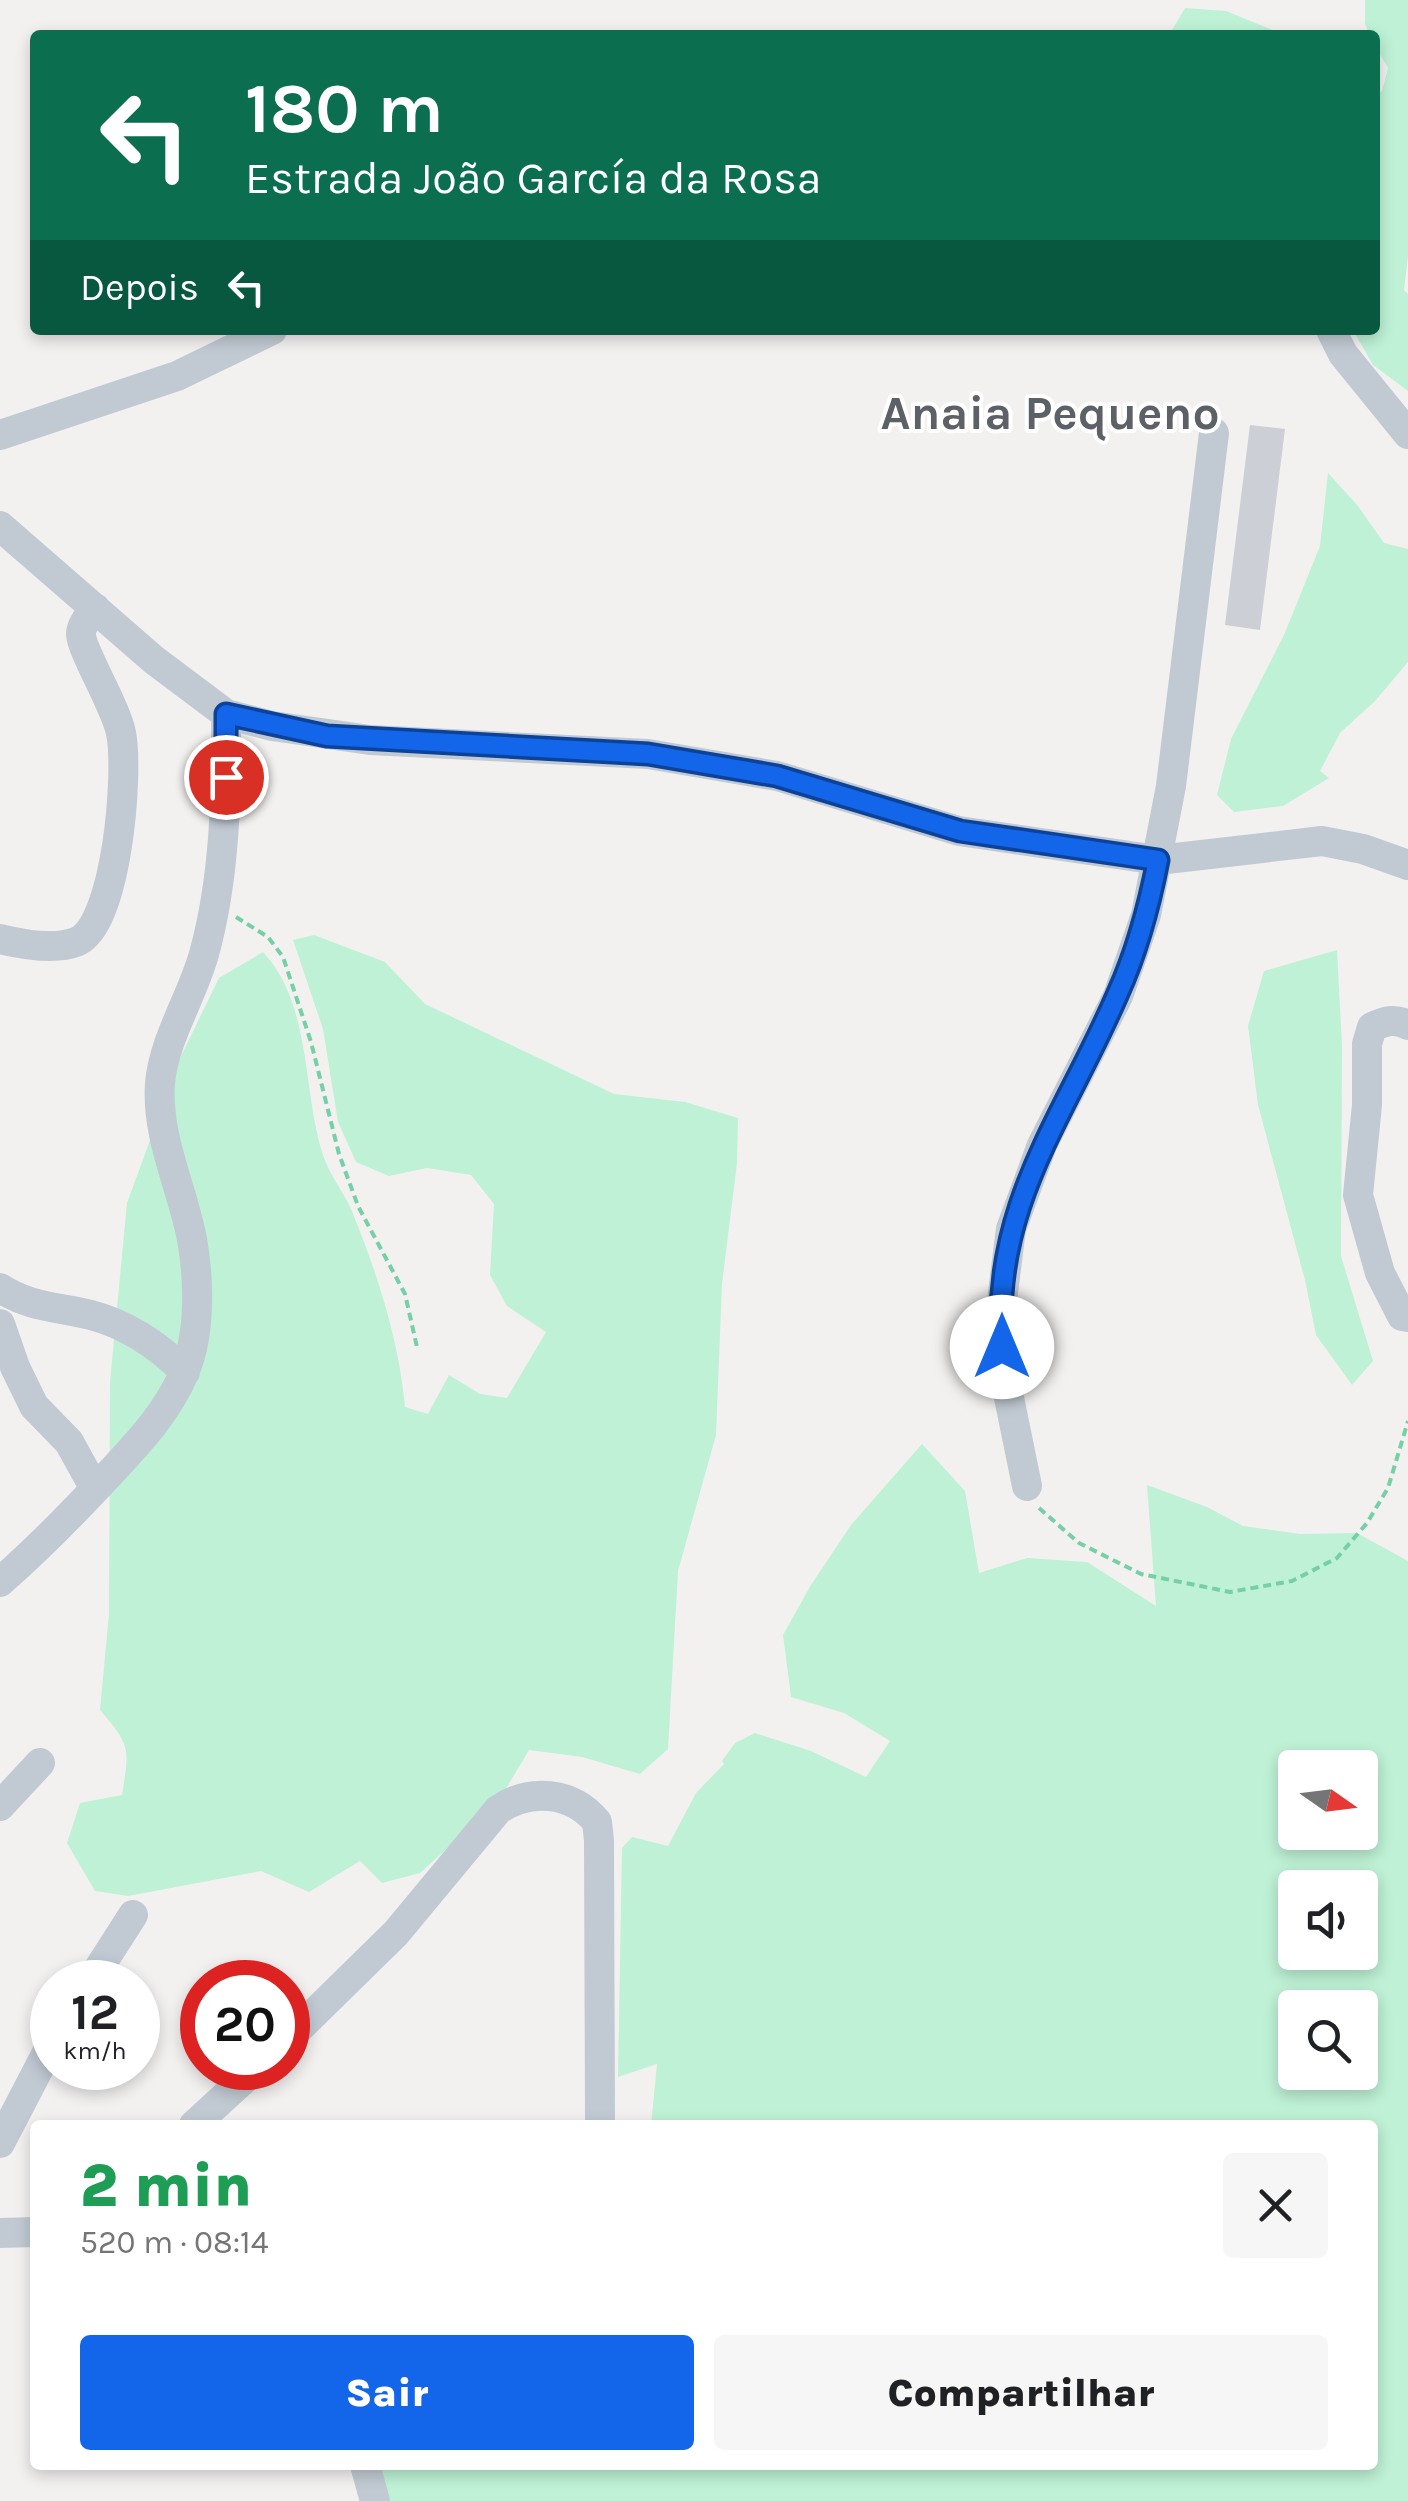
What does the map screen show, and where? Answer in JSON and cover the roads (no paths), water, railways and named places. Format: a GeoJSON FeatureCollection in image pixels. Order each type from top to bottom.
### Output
{"type":"FeatureCollection","features":[{"type":"Feature","properties":{"kind":"street"},"geometry":{"type":"LineString","coordinates":[[0,434],[177,376],[262,335]]}},
{"type":"Feature","properties":{"kind":"street"},"geometry":{"type":"LineString","coordinates":[[1333,335],[1342,354],[1408,434]]}},
{"type":"Feature","properties":{"kind":"street"},"geometry":{"type":"LineString","coordinates":[[1027,1486],[1005,1378],[1000,1316],[1010,1229],[1042,1144],[1125,978],[1146,915],[1171,786],[1214,433]]}},
{"type":"Feature","properties":{"kind":"street"},"geometry":{"type":"LineString","coordinates":[[0,526],[154,660],[226,714],[327,736],[648,754],[777,776],[960,831],[1158,860],[1322,841],[1363,848],[1408,864]]}},
{"type":"Feature","properties":{"kind":"street"},"geometry":{"type":"LineString","coordinates":[[0,938],[60,945],[78,942],[90,933],[102,910],[120,829],[126,778],[121,734],[112,703],[81,639],[83,624],[95,608]]}},
{"type":"Feature","properties":{"kind":"street"},"geometry":{"type":"LineString","coordinates":[[0,1582],[50,1538],[154,1425],[185,1372],[198,1283],[191,1236],[162,1131],[160,1083],[201,966],[215,903],[224,804],[226,714]]}},
{"type":"Feature","properties":{"kind":"street"},"geometry":{"type":"LineString","coordinates":[[1408,1025],[1385,1020],[1372,1027],[1366,1044],[1367,1105],[1358,1194],[1380,1272],[1402,1316],[1408,1318]]}},
{"type":"Feature","properties":{"kind":"street"},"geometry":{"type":"LineString","coordinates":[[0,1288],[16,1299],[91,1315],[122,1326],[163,1349],[185,1372]]}},
{"type":"Feature","properties":{"kind":"street"},"geometry":{"type":"LineString","coordinates":[[0,1324],[34,1406],[69,1442],[95,1489]]}},
{"type":"Feature","properties":{"kind":"street"},"geometry":{"type":"LineString","coordinates":[[0,1806],[40,1764]]}},
{"type":"Feature","properties":{"kind":"street"},"geometry":{"type":"LineString","coordinates":[[310,2018],[396,1934],[498,1810],[516,1797],[536,1794],[576,1804],[597,1822],[599,1841],[600,2120]]}},
{"type":"Feature","properties":{"kind":"street"},"geometry":{"type":"LineString","coordinates":[[104,1960],[133,1915]]}},
{"type":"Feature","properties":{"kind":"street"},"geometry":{"type":"LineString","coordinates":[[0,2143],[30,2085]]}},
{"type":"Feature","properties":{"kind":"street"},"geometry":{"type":"LineString","coordinates":[[199,2120],[232,2090]]}},
{"type":"Feature","properties":{"kind":"street"},"geometry":{"type":"LineString","coordinates":[[0,2233],[30,2232]]}},
{"type":"Feature","properties":{"kind":"street"},"geometry":{"type":"LineString","coordinates":[[366,2470],[375,2501]]}},
{"type":"Feature","properties":{"kind":"district","name":"Anaia Pequeno"},"geometry":{"type":"Point","coordinates":[1050,413]}}]}
